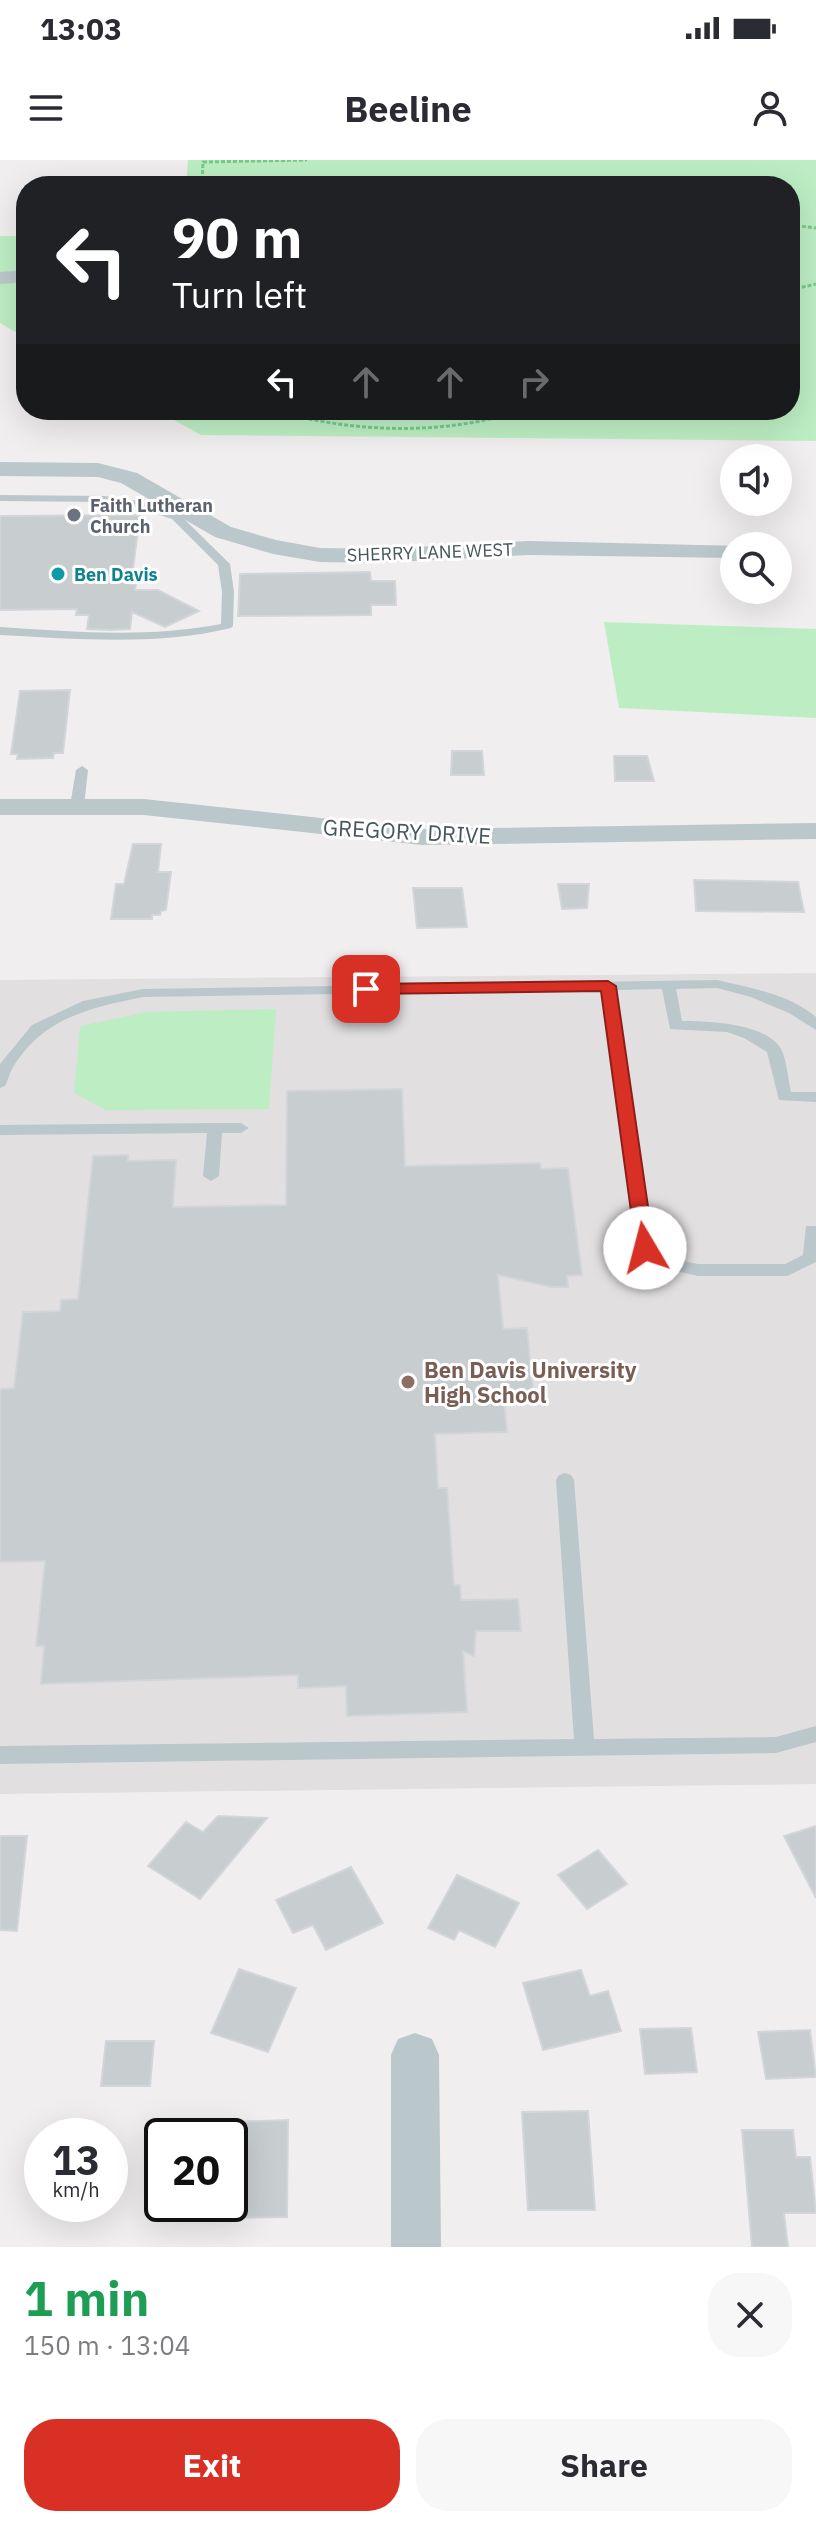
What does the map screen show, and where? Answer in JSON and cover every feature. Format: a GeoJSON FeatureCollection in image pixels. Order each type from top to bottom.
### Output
{"type":"FeatureCollection","features":[{"type":"Feature","properties":{"kind":"street","name":"SHERRY LANE WEST"},"geometry":{"type":"LineString","coordinates":[[0,469],[98,470],[129,478],[223,532],[273,547],[320,555],[377,556],[529,548],[720,551]]}},
{"type":"Feature","properties":{"kind":"street","name":"GREGORY DRIVE"},"geometry":{"type":"LineString","coordinates":[[0,807],[144,807],[422,837],[816,831]]}},
{"type":"Feature","properties":{"kind":"street"},"geometry":{"type":"LineString","coordinates":[[415,2055],[416,2247]]}},
{"type":"Feature","properties":{"kind":"lane"},"geometry":{"type":"LineString","coordinates":[[0,498],[105,499],[135,503],[176,517],[224,564],[228,592],[227,626],[191,633],[95,637],[0,631]]}},
{"type":"Feature","properties":{"kind":"lane"},"geometry":{"type":"LineString","coordinates":[[77,806],[82,770]]}},
{"type":"Feature","properties":{"kind":"lane"},"geometry":{"type":"LineString","coordinates":[[0,1083],[3,1070],[37,1028],[88,1004],[143,993],[717,984],[765,997],[807,1016],[816,1025]]}},
{"type":"Feature","properties":{"kind":"lane"},"geometry":{"type":"LineString","coordinates":[[668,985],[675,1026],[720,1026],[749,1031],[774,1050],[784,1097],[816,1097]]}},
{"type":"Feature","properties":{"kind":"lane"},"geometry":{"type":"LineString","coordinates":[[608,986],[645,1248],[664,1263],[698,1270],[787,1270],[811,1258],[812,1230]]}},
{"type":"Feature","properties":{"kind":"lane"},"geometry":{"type":"LineString","coordinates":[[211,1176],[215,1128]]}},
{"type":"Feature","properties":{"kind":"lane"},"geometry":{"type":"LineString","coordinates":[[0,1130],[241,1128]]}},
{"type":"Feature","properties":{"kind":"lane"},"geometry":{"type":"LineString","coordinates":[[565,1480],[585,1747]]}},
{"type":"Feature","properties":{"kind":"lane"},"geometry":{"type":"LineString","coordinates":[[0,1755],[776,1745],[816,1734]]}},
{"type":"Feature","properties":{"kind":"path"},"geometry":{"type":"LineString","coordinates":[[202,176],[203,162],[307,160]]}},
{"type":"Feature","properties":{"kind":"path"},"geometry":{"type":"LineString","coordinates":[[310,420],[334,426],[391,428],[462,427],[488,420]]}},
{"type":"Feature","properties":{"kind":"shaded area","name":"Ben Davis University High School"},"geometry":{"type":"Polygon","coordinates":[[[816,973],[816,1784],[0,1794],[0,980],[816,973]]]}},
{"type":"Feature","properties":{"kind":"green space"},"geometry":{"type":"Polygon","coordinates":[[[188,160],[816,160],[816,441],[201,435],[174,420],[800,420],[800,176],[187,176],[188,160]]]}},
{"type":"Feature","properties":{"kind":"green space"},"geometry":{"type":"Polygon","coordinates":[[[0,236],[16,236],[16,332],[0,323],[0,236]]]}},
{"type":"Feature","properties":{"kind":"green space"},"geometry":{"type":"Polygon","coordinates":[[[604,622],[816,629],[816,718],[619,708],[604,622]]]}},
{"type":"Feature","properties":{"kind":"green space"},"geometry":{"type":"Polygon","coordinates":[[[276,1009],[269,1109],[106,1110],[74,1093],[80,1026],[146,1012],[276,1009]]]}},
{"type":"Feature","properties":{"kind":"building","name":"Ben Davis"},"geometry":{"type":"Polygon","coordinates":[[[140,515],[131,584],[136,584],[135,590],[158,590],[199,611],[165,627],[132,612],[130,629],[111,630],[87,629],[89,615],[76,615],[77,609],[0,610],[0,516],[140,515]]]}},
{"type":"Feature","properties":{"kind":"building"},"geometry":{"type":"Polygon","coordinates":[[[370,572],[371,581],[395,581],[396,605],[371,605],[371,615],[238,616],[240,574],[370,572]]]}},
{"type":"Feature","properties":{"kind":"building"},"geometry":{"type":"Polygon","coordinates":[[[70,690],[63,753],[54,753],[53,758],[17,759],[18,754],[11,754],[20,691],[70,690]]]}},
{"type":"Feature","properties":{"kind":"building"},"geometry":{"type":"Polygon","coordinates":[[[452,751],[482,751],[484,775],[451,775],[452,751]]]}},
{"type":"Feature","properties":{"kind":"building"},"geometry":{"type":"Polygon","coordinates":[[[614,756],[647,756],[654,781],[615,781],[614,756]]]}},
{"type":"Feature","properties":{"kind":"building"},"geometry":{"type":"Polygon","coordinates":[[[133,844],[161,844],[158,872],[171,872],[166,910],[161,911],[160,915],[152,915],[152,919],[111,919],[116,884],[124,884],[133,844]]]}},
{"type":"Feature","properties":{"kind":"building"},"geometry":{"type":"Polygon","coordinates":[[[694,880],[798,882],[804,912],[696,911],[694,880]]]}},
{"type":"Feature","properties":{"kind":"building"},"geometry":{"type":"Polygon","coordinates":[[[558,884],[589,884],[587,908],[562,909],[558,884]]]}},
{"type":"Feature","properties":{"kind":"building"},"geometry":{"type":"Polygon","coordinates":[[[413,888],[462,888],[467,927],[417,928],[413,888]]]}},
{"type":"Feature","properties":{"kind":"building"},"geometry":{"type":"Polygon","coordinates":[[[402,1089],[405,1166],[540,1163],[541,1169],[568,1168],[582,1275],[567,1276],[568,1287],[551,1287],[498,1275],[503,1329],[527,1328],[534,1400],[504,1401],[507,1432],[435,1434],[438,1488],[447,1488],[454,1585],[460,1585],[461,1600],[518,1599],[521,1631],[476,1631],[474,1656],[463,1651],[467,1712],[347,1716],[346,1686],[298,1688],[298,1675],[41,1684],[44,1646],[36,1646],[45,1561],[0,1562],[0,1389],[14,1388],[23,1312],[60,1311],[61,1300],[78,1299],[93,1156],[128,1155],[128,1161],[176,1160],[173,1207],[286,1205],[287,1091],[402,1089]]]}},
{"type":"Feature","properties":{"kind":"building"},"geometry":{"type":"Polygon","coordinates":[[[218,1816],[267,1818],[200,1899],[148,1866],[186,1822],[203,1832],[218,1816]]]}},
{"type":"Feature","properties":{"kind":"building"},"geometry":{"type":"Polygon","coordinates":[[[816,1826],[816,1898],[784,1836],[816,1826]]]}},
{"type":"Feature","properties":{"kind":"building"},"geometry":{"type":"Polygon","coordinates":[[[0,1836],[27,1836],[17,1931],[0,1930],[0,1836]]]}},
{"type":"Feature","properties":{"kind":"building"},"geometry":{"type":"Polygon","coordinates":[[[598,1850],[627,1884],[587,1909],[558,1875],[598,1850]]]}},
{"type":"Feature","properties":{"kind":"building"},"geometry":{"type":"Polygon","coordinates":[[[351,1867],[383,1923],[326,1950],[313,1925],[293,1933],[276,1900],[351,1867]]]}},
{"type":"Feature","properties":{"kind":"building"},"geometry":{"type":"Polygon","coordinates":[[[457,1875],[519,1903],[495,1947],[459,1930],[454,1940],[428,1928],[457,1875]]]}},
{"type":"Feature","properties":{"kind":"building"},"geometry":{"type":"Polygon","coordinates":[[[239,1969],[296,1988],[268,2052],[211,2033],[239,1969]]]}},
{"type":"Feature","properties":{"kind":"building"},"geometry":{"type":"Polygon","coordinates":[[[581,1970],[590,1996],[608,1991],[621,2031],[543,2050],[523,1983],[581,1970]]]}},
{"type":"Feature","properties":{"kind":"building"},"geometry":{"type":"Polygon","coordinates":[[[691,2028],[697,2072],[645,2074],[640,2029],[691,2028]]]}},
{"type":"Feature","properties":{"kind":"building"},"geometry":{"type":"Polygon","coordinates":[[[810,2030],[816,2077],[766,2079],[758,2032],[810,2030]]]}},
{"type":"Feature","properties":{"kind":"building"},"geometry":{"type":"Polygon","coordinates":[[[106,2041],[154,2041],[150,2086],[101,2086],[106,2041]]]}},
{"type":"Feature","properties":{"kind":"building"},"geometry":{"type":"Polygon","coordinates":[[[588,2111],[595,2210],[528,2210],[522,2112],[588,2111]]]}},
{"type":"Feature","properties":{"kind":"building"},"geometry":{"type":"Polygon","coordinates":[[[288,2120],[287,2217],[248,2218],[248,2121],[288,2120]]]}},
{"type":"Feature","properties":{"kind":"building"},"geometry":{"type":"Polygon","coordinates":[[[742,2130],[793,2130],[796,2157],[810,2157],[816,2213],[784,2213],[788,2247],[752,2247],[742,2130]]]}},
{"type":"Feature","properties":{"kind":"place","name":"Faith Lutheran Church"},"geometry":{"type":"Point","coordinates":[74,515]}},
{"type":"Feature","properties":{"kind":"place","name":"Ben Davis"},"geometry":{"type":"Point","coordinates":[58,574]}},
{"type":"Feature","properties":{"kind":"place","name":"Ben Davis University High School"},"geometry":{"type":"Point","coordinates":[408,1382]}},
{"type":"Feature","properties":{"kind":"route"},"geometry":{"type":"LineString","coordinates":[[366,989],[608,986],[645,1248]]}}]}
